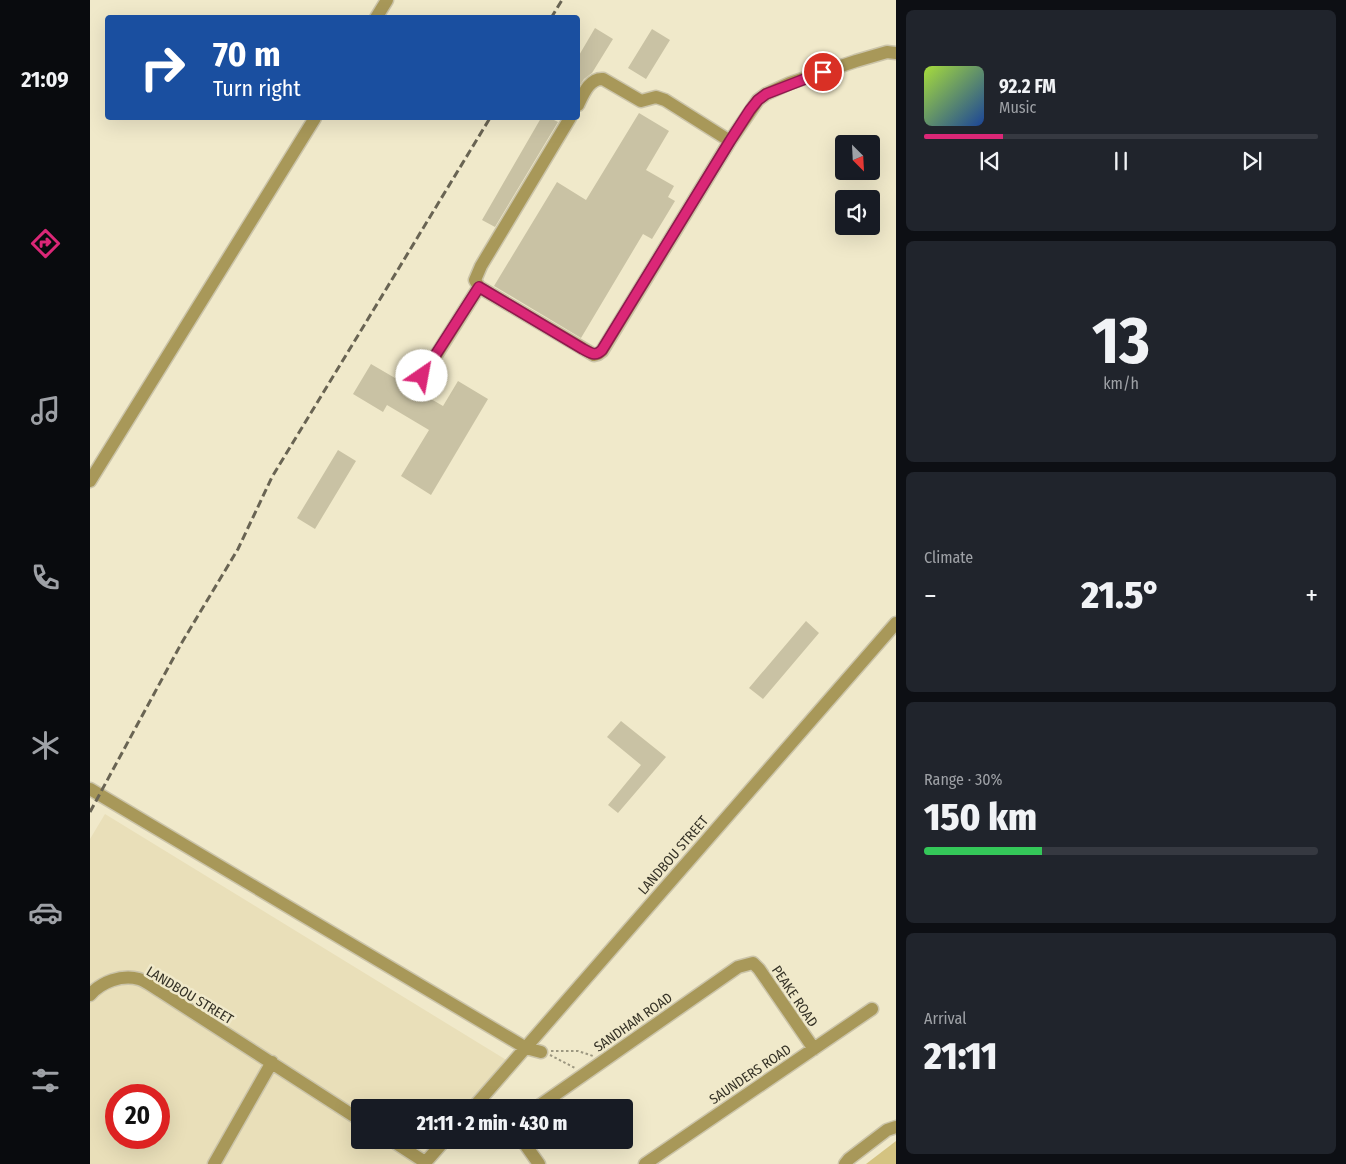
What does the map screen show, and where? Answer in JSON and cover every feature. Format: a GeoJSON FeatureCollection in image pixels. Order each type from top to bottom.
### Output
{"type":"FeatureCollection","features":[{"type":"Feature","properties":{"kind":"street"},"geometry":{"type":"LineString","coordinates":[[378,15],[387,0]]}},
{"type":"Feature","properties":{"kind":"street"},"geometry":{"type":"LineString","coordinates":[[569,120],[481,266],[475,280],[479,287],[594,355],[602,350],[730,141],[758,100],[766,94],[790,83],[887,52],[896,53]]}},
{"type":"Feature","properties":{"kind":"street"},"geometry":{"type":"LineString","coordinates":[[580,102],[592,82],[602,79],[641,101],[656,97],[665,100],[730,141]]}},
{"type":"Feature","properties":{"kind":"street"},"geometry":{"type":"LineString","coordinates":[[90,482],[314,120]]}},
{"type":"Feature","properties":{"kind":"street"},"geometry":{"type":"LineString","coordinates":[[422,376],[479,287]]}},
{"type":"Feature","properties":{"kind":"street","name":"LANDBOU STREET"},"geometry":{"type":"LineString","coordinates":[[481,1099],[896,623]]}},
{"type":"Feature","properties":{"kind":"street"},"geometry":{"type":"LineString","coordinates":[[90,789],[526,1048],[541,1052]]}},
{"type":"Feature","properties":{"kind":"street","name":"PEAKE ROAD"},"geometry":{"type":"LineString","coordinates":[[749,964],[753,963],[759,970],[814,1049]]}},
{"type":"Feature","properties":{"kind":"street","name":"SANDHAM ROAD"},"geometry":{"type":"LineString","coordinates":[[549,1099],[738,967],[749,964]]}},
{"type":"Feature","properties":{"kind":"street","name":"LANDBOU STREET"},"geometry":{"type":"LineString","coordinates":[[90,995],[94,990],[112,981],[129,978],[139,979],[351,1114]]}},
{"type":"Feature","properties":{"kind":"street","name":"SAUNDERS ROAD"},"geometry":{"type":"LineString","coordinates":[[645,1164],[872,1009]]}},
{"type":"Feature","properties":{"kind":"street"},"geometry":{"type":"LineString","coordinates":[[214,1164],[272,1062]]}},
{"type":"Feature","properties":{"kind":"street"},"geometry":{"type":"LineString","coordinates":[[845,1164],[887,1130],[896,1127]]}},
{"type":"Feature","properties":{"kind":"street"},"geometry":{"type":"LineString","coordinates":[[404,1149],[424,1163],[437,1149]]}},
{"type":"Feature","properties":{"kind":"street"},"geometry":{"type":"LineString","coordinates":[[528,1149],[539,1164]]}},
{"type":"Feature","properties":{"kind":"path"},"geometry":{"type":"LineString","coordinates":[[541,1052],[583,1052],[591,1055],[601,1063]]}},
{"type":"Feature","properties":{"kind":"path"},"geometry":{"type":"LineString","coordinates":[[541,1052],[586,1073]]}},
{"type":"Feature","properties":{"kind":"shaded area"},"geometry":{"type":"Polygon","coordinates":[[[105,814],[508,1061],[473,1099],[351,1099],[351,1149],[430,1149],[416,1164],[90,1164],[90,839],[105,814]]]}},
{"type":"Feature","properties":{"kind":"shaded area"},"geometry":{"type":"Polygon","coordinates":[[[896,1141],[896,1164],[866,1164],[896,1141]]]}},
{"type":"Feature","properties":{"kind":"building"},"geometry":{"type":"Polygon","coordinates":[[[595,28],[613,39],[592,73],[580,85],[580,54],[595,28]]]}},
{"type":"Feature","properties":{"kind":"building"},"geometry":{"type":"Polygon","coordinates":[[[652,29],[670,40],[646,79],[628,68],[652,29]]]}},
{"type":"Feature","properties":{"kind":"building"},"geometry":{"type":"Polygon","coordinates":[[[639,113],[669,131],[646,170],[674,186],[668,197],[675,201],[652,239],[643,234],[581,338],[494,286],[557,182],[586,200],[639,113]]]}},
{"type":"Feature","properties":{"kind":"building"},"geometry":{"type":"Polygon","coordinates":[[[540,120],[554,120],[558,122],[495,227],[482,220],[540,120]]]}},
{"type":"Feature","properties":{"kind":"building"},"geometry":{"type":"Polygon","coordinates":[[[371,364],[443,406],[458,381],[488,399],[431,495],[401,476],[429,430],[387,405],[383,412],[353,394],[371,364]]]}},
{"type":"Feature","properties":{"kind":"building"},"geometry":{"type":"Polygon","coordinates":[[[338,450],[356,461],[315,529],[297,518],[338,450]]]}},
{"type":"Feature","properties":{"kind":"building"},"geometry":{"type":"Polygon","coordinates":[[[806,621],[819,633],[763,699],[749,688],[806,621]]]}},
{"type":"Feature","properties":{"kind":"building"},"geometry":{"type":"Polygon","coordinates":[[[621,721],[666,757],[618,813],[608,805],[641,765],[607,737],[621,721]]]}},
{"type":"Feature","properties":{"kind":"railway"},"geometry":{"type":"LineString","coordinates":[[553,15],[562,0]]}},
{"type":"Feature","properties":{"kind":"railway"},"geometry":{"type":"LineString","coordinates":[[90,812],[181,644],[238,549],[272,477],[489,120]]}},
{"type":"Feature","properties":{"kind":"route"},"geometry":{"type":"LineString","coordinates":[[422,376],[479,287],[583,349],[594,355],[598,354],[750,110],[766,94],[790,83],[823,72]]}}]}
